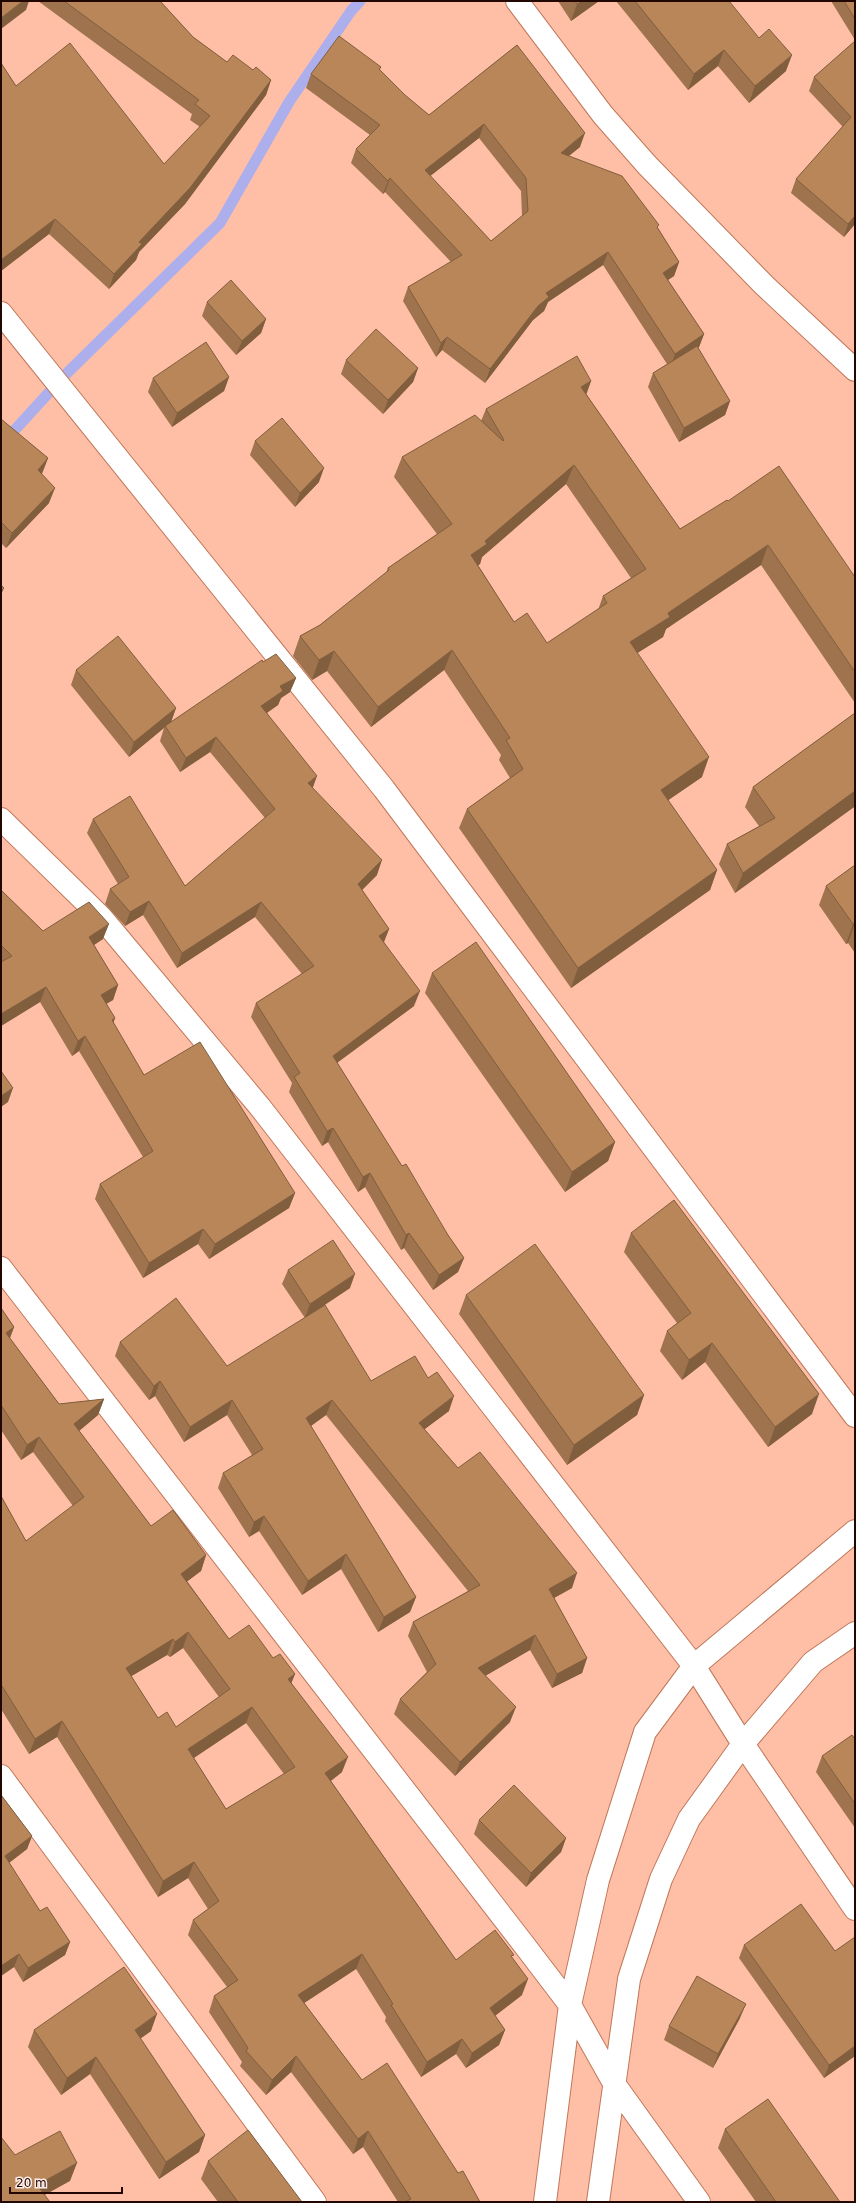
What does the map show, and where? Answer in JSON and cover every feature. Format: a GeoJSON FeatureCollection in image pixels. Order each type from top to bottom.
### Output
{"type":"FeatureCollection","features":[{"type":"Feature","properties":{"kind":"street"},"geometry":{"type":"LineString","coordinates":[[517,1],[603,115],[647,165],[764,285],[853,365]]}},
{"type":"Feature","properties":{"kind":"street"},"geometry":{"type":"LineString","coordinates":[[1,313],[384,789],[855,1416]]}},
{"type":"Feature","properties":{"kind":"street"},"geometry":{"type":"LineString","coordinates":[[1,819],[101,917],[260,1107],[694,1666],[743,1744],[855,1909]]}},
{"type":"Feature","properties":{"kind":"street"},"geometry":{"type":"LineString","coordinates":[[1,1268],[468,1870],[570,2005],[615,2085],[700,2202]]}},
{"type":"Feature","properties":{"kind":"street"},"geometry":{"type":"LineString","coordinates":[[546,2202],[570,2005],[598,1880],[645,1732],[694,1666],[855,1531]]}},
{"type":"Feature","properties":{"kind":"street"},"geometry":{"type":"LineString","coordinates":[[598,2202],[629,1980],[661,1879],[689,1819],[743,1744],[813,1662],[855,1633]]}},
{"type":"Feature","properties":{"kind":"street"},"geometry":{"type":"LineString","coordinates":[[1,1776],[315,2202]]}},
{"type":"Feature","properties":{"kind":"building"},"geometry":{"type":"Polygon","coordinates":[[[1,1],[23,1],[1,18],[1,1]]]}},
{"type":"Feature","properties":{"kind":"building"},"geometry":{"type":"Polygon","coordinates":[[[64,1],[160,1],[193,37],[227,62],[233,55],[253,70],[256,67],[271,80],[190,188],[139,242],[142,244],[114,274],[55,219],[1,260],[1,63],[16,86],[70,43],[164,164],[210,116],[195,104],[199,100],[64,1]]]}},
{"type":"Feature","properties":{"kind":"building"},"geometry":{"type":"Polygon","coordinates":[[[575,1],[582,1],[577,4],[575,1]]]}},
{"type":"Feature","properties":{"kind":"building"},"geometry":{"type":"Polygon","coordinates":[[[635,1],[729,1],[759,38],[769,29],[792,55],[755,86],[724,50],[694,74],[635,1]]]}},
{"type":"Feature","properties":{"kind":"building"},"geometry":{"type":"Polygon","coordinates":[[[844,1],[855,1],[855,19],[844,1]]]}},
{"type":"Feature","properties":{"kind":"building"},"geometry":{"type":"Polygon","coordinates":[[[339,36],[381,67],[379,69],[405,95],[429,115],[517,45],[585,133],[561,153],[622,176],[659,225],[657,227],[679,262],[663,273],[704,334],[675,354],[608,252],[546,293],[549,297],[538,306],[490,369],[447,337],[441,343],[408,287],[462,255],[390,178],[388,181],[356,149],[380,125],[311,74],[339,36]],[[484,124],[425,170],[491,241],[528,211],[526,178],[484,124]]]}},
{"type":"Feature","properties":{"kind":"building"},"geometry":{"type":"Polygon","coordinates":[[[855,41],[855,216],[848,224],[796,179],[851,117],[814,77],[855,41]]]}},
{"type":"Feature","properties":{"kind":"building"},"geometry":{"type":"Polygon","coordinates":[[[231,280],[266,319],[242,341],[207,302],[231,280]]]}},
{"type":"Feature","properties":{"kind":"building"},"geometry":{"type":"Polygon","coordinates":[[[376,329],[418,368],[388,400],[346,360],[376,329]]]}},
{"type":"Feature","properties":{"kind":"building"},"geometry":{"type":"Polygon","coordinates":[[[206,342],[229,377],[177,413],[153,378],[206,342]]]}},
{"type":"Feature","properties":{"kind":"building"},"geometry":{"type":"Polygon","coordinates":[[[697,346],[730,401],[684,428],[653,373],[697,346]]]}},
{"type":"Feature","properties":{"kind":"building"},"geometry":{"type":"Polygon","coordinates":[[[577,356],[591,381],[581,387],[680,529],[727,500],[728,501],[779,466],[855,577],[855,672],[768,545],[668,613],[670,617],[630,642],[709,757],[661,790],[717,870],[578,968],[467,809],[523,769],[506,740],[510,738],[452,650],[378,707],[334,651],[319,660],[300,636],[320,625],[389,570],[388,568],[452,524],[402,457],[475,415],[503,441],[504,440],[486,409],[577,356]],[[574,465],[485,541],[487,544],[471,555],[514,622],[527,613],[547,643],[607,603],[603,596],[646,569],[574,465]]]}},
{"type":"Feature","properties":{"kind":"building"},"geometry":{"type":"Polygon","coordinates":[[[282,418],[324,468],[300,493],[255,441],[282,418]]]}},
{"type":"Feature","properties":{"kind":"building"},"geometry":{"type":"Polygon","coordinates":[[[1,419],[48,458],[38,470],[55,488],[12,533],[1,522],[1,419]]]}},
{"type":"Feature","properties":{"kind":"building"},"geometry":{"type":"Polygon","coordinates":[[[118,636],[176,708],[134,742],[76,670],[118,636]]]}},
{"type":"Feature","properties":{"kind":"building"},"geometry":{"type":"Polygon","coordinates":[[[276,654],[296,678],[280,686],[283,691],[261,706],[317,776],[308,783],[382,860],[358,884],[389,929],[379,936],[420,991],[333,1056],[402,1166],[406,1164],[448,1235],[464,1258],[439,1275],[409,1233],[406,1235],[370,1173],[363,1177],[333,1128],[327,1131],[294,1077],[300,1073],[256,1003],[314,966],[261,902],[182,953],[149,901],[130,912],[110,889],[129,877],[93,819],[130,796],[185,886],[275,809],[216,737],[186,758],[165,726],[262,660],[263,662],[276,654]]]}},
{"type":"Feature","properties":{"kind":"building"},"geometry":{"type":"Polygon","coordinates":[[[855,713],[855,791],[743,873],[727,844],[775,818],[753,787],[855,713]]]}},
{"type":"Feature","properties":{"kind":"building"},"geometry":{"type":"Polygon","coordinates":[[[855,865],[855,923],[853,924],[826,886],[855,865]]]}},
{"type":"Feature","properties":{"kind":"building"},"geometry":{"type":"Polygon","coordinates":[[[1,890],[43,931],[89,902],[109,924],[89,937],[118,985],[101,995],[115,1018],[112,1020],[144,1075],[200,1042],[295,1193],[215,1244],[203,1229],[149,1263],[100,1184],[153,1151],[85,1036],[78,1041],[46,987],[1,1014],[1,962],[12,956],[1,945],[1,890]]]}},
{"type":"Feature","properties":{"kind":"building"},"geometry":{"type":"Polygon","coordinates":[[[476,942],[615,1142],[572,1172],[432,973],[476,942]]]}},
{"type":"Feature","properties":{"kind":"building"},"geometry":{"type":"Polygon","coordinates":[[[1,1071],[13,1088],[1,1096],[1,1071]]]}},
{"type":"Feature","properties":{"kind":"building"},"geometry":{"type":"Polygon","coordinates":[[[674,1200],[819,1394],[775,1427],[712,1343],[689,1360],[667,1331],[691,1313],[631,1233],[674,1200]]]}},
{"type":"Feature","properties":{"kind":"building"},"geometry":{"type":"Polygon","coordinates":[[[333,1240],[355,1274],[310,1304],[288,1270],[333,1240]]]}},
{"type":"Feature","properties":{"kind":"building"},"geometry":{"type":"Polygon","coordinates":[[[535,1244],[644,1395],[574,1445],[466,1295],[535,1244]]]}},
{"type":"Feature","properties":{"kind":"building"},"geometry":{"type":"Polygon","coordinates":[[[176,1298],[227,1366],[325,1305],[371,1381],[415,1356],[428,1378],[437,1372],[454,1396],[419,1423],[458,1468],[480,1452],[577,1573],[549,1589],[587,1658],[557,1674],[535,1635],[478,1668],[516,1707],[460,1762],[400,1699],[436,1664],[413,1622],[480,1585],[332,1400],[306,1418],[416,1597],[384,1617],[346,1554],[308,1581],[264,1516],[254,1522],[223,1473],[263,1449],[232,1400],[190,1427],[160,1381],[154,1386],[120,1342],[176,1298]]]}},
{"type":"Feature","properties":{"kind":"building"},"geometry":{"type":"Polygon","coordinates":[[[1,1308],[14,1327],[6,1333],[59,1404],[104,1399],[74,1424],[151,1526],[173,1510],[206,1555],[181,1574],[229,1639],[249,1625],[273,1658],[280,1654],[295,1674],[288,1679],[348,1757],[325,1773],[456,1960],[495,1930],[514,1955],[511,1956],[528,1979],[490,2008],[505,2030],[472,2053],[462,2039],[427,2062],[391,2005],[393,2004],[362,1954],[298,1995],[362,2080],[387,2063],[458,2173],[463,2171],[480,2202],[408,2202],[407,2201],[411,2199],[368,2131],[358,2139],[296,2056],[272,2080],[246,2051],[248,2048],[214,1996],[238,1980],[193,1920],[219,1901],[194,1862],[163,1881],[62,1721],[35,1739],[2,1686],[1,1687],[1,1496],[26,1541],[84,1497],[39,1437],[27,1445],[1,1405],[1,1308]],[[188,1632],[175,1642],[173,1639],[126,1668],[158,1718],[167,1712],[176,1727],[230,1689],[188,1632]],[[252,1707],[188,1749],[226,1809],[295,1767],[252,1707]]]}},
{"type":"Feature","properties":{"kind":"building"},"geometry":{"type":"Polygon","coordinates":[[[852,1735],[855,1739],[855,1804],[822,1756],[852,1735]]]}},
{"type":"Feature","properties":{"kind":"building"},"geometry":{"type":"Polygon","coordinates":[[[514,1785],[566,1838],[531,1873],[479,1820],[514,1785]]]}},
{"type":"Feature","properties":{"kind":"building"},"geometry":{"type":"Polygon","coordinates":[[[1,1795],[32,1836],[5,1856],[40,1911],[47,1907],[70,1942],[28,1968],[19,1954],[1,1966],[1,1795]]]}},
{"type":"Feature","properties":{"kind":"building"},"geometry":{"type":"Polygon","coordinates":[[[801,1904],[835,1951],[855,1937],[855,2046],[829,2065],[744,1945],[801,1904]]]}},
{"type":"Feature","properties":{"kind":"building"},"geometry":{"type":"Polygon","coordinates":[[[124,1967],[157,2014],[135,2030],[205,2135],[166,2162],[96,2057],[67,2078],[34,2030],[124,1967]]]}},
{"type":"Feature","properties":{"kind":"building"},"geometry":{"type":"Polygon","coordinates":[[[697,1976],[746,2004],[718,2054],[669,2026],[697,1976]]]}},
{"type":"Feature","properties":{"kind":"building"},"geometry":{"type":"Polygon","coordinates":[[[768,2099],[840,2202],[776,2202],[725,2129],[768,2099]]]}},
{"type":"Feature","properties":{"kind":"building"},"geometry":{"type":"Polygon","coordinates":[[[248,2130],[302,2202],[238,2202],[208,2161],[248,2130]]]}},
{"type":"Feature","properties":{"kind":"building"},"geometry":{"type":"Polygon","coordinates":[[[60,2131],[77,2163],[37,2185],[50,2202],[1,2202],[1,2137],[15,2155],[60,2131]]]}},
{"type":"Feature","properties":{"kind":"waterway"},"geometry":{"type":"LineString","coordinates":[[1,445],[64,376],[220,223],[289,102],[351,11],[360,1]]}}]}
